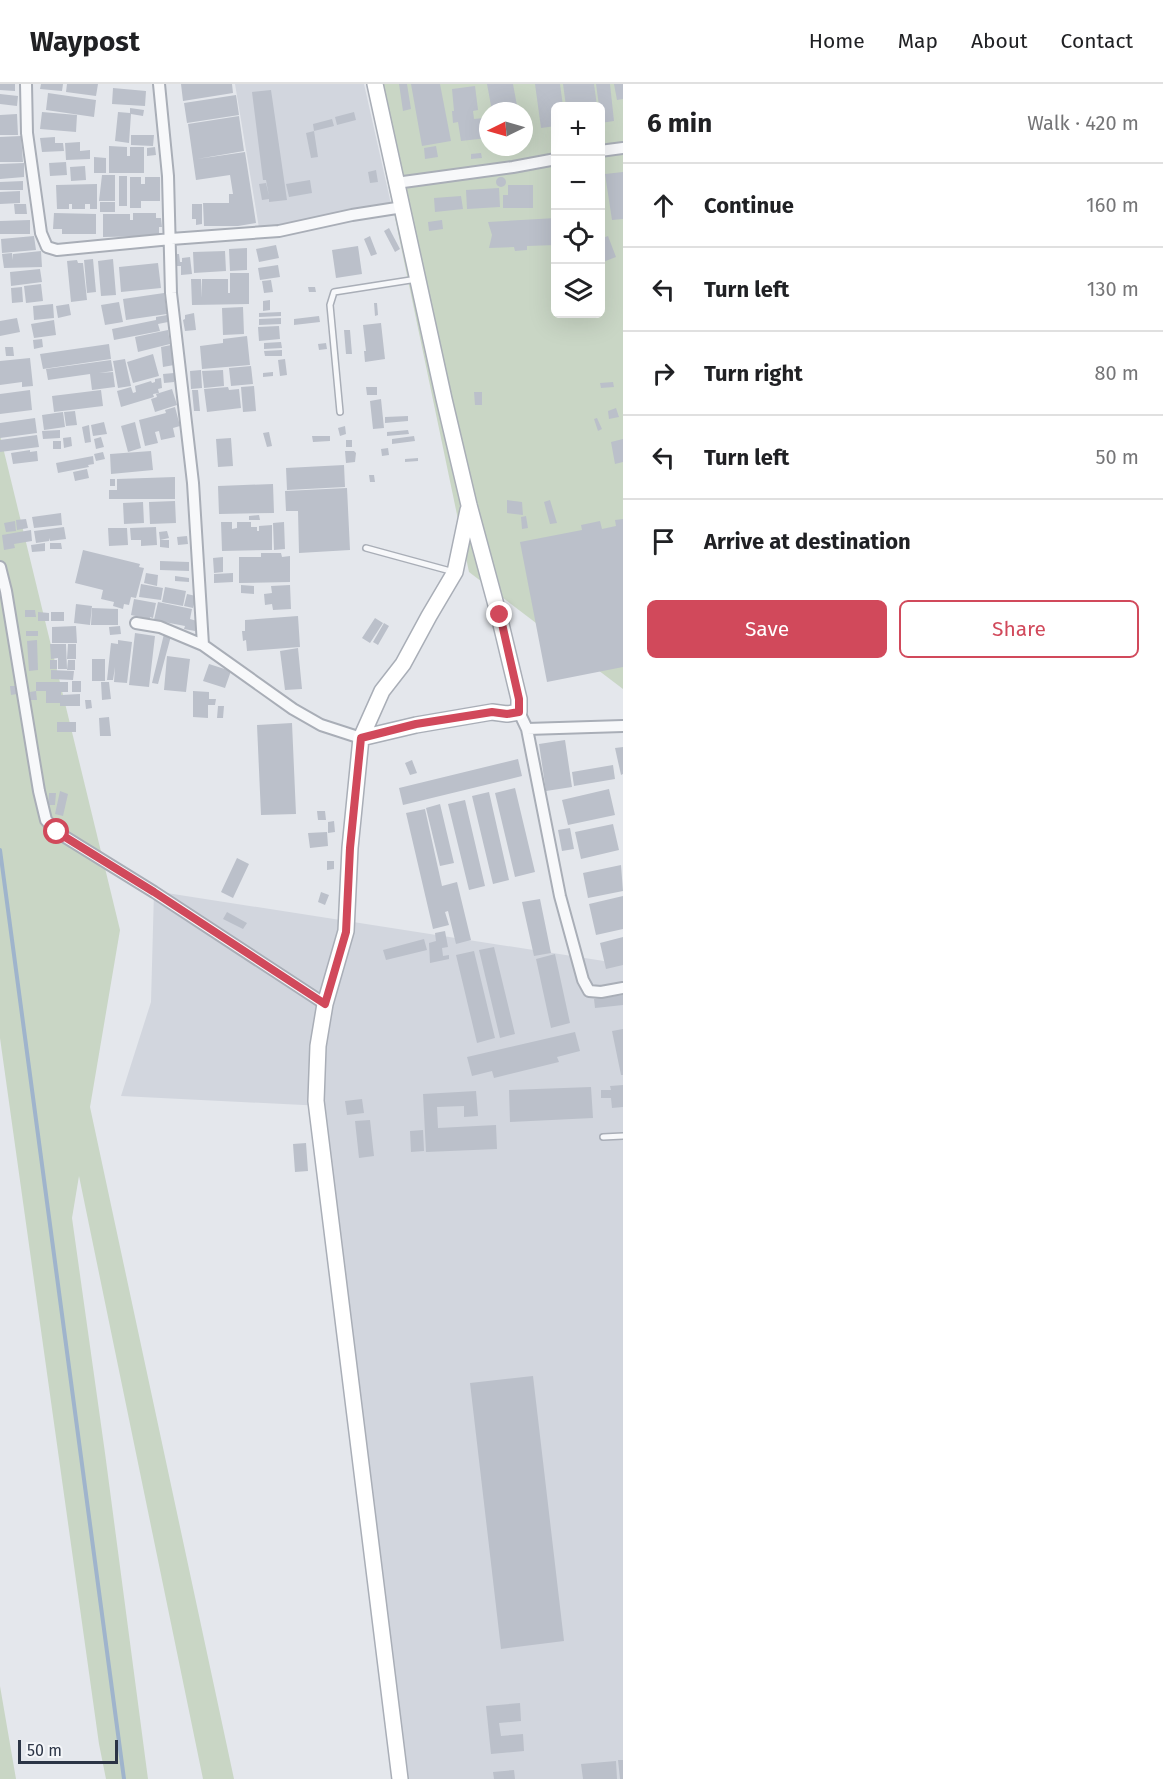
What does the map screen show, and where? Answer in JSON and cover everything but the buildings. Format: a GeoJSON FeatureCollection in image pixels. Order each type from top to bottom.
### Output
{"type":"FeatureCollection","features":[{"type":"Feature","properties":{"kind":"street"},"geometry":{"type":"LineString","coordinates":[[26,84],[27,133],[41,233],[47,247],[57,250],[279,231],[403,207]]}},
{"type":"Feature","properties":{"kind":"street"},"geometry":{"type":"LineString","coordinates":[[159,84],[168,176],[171,292],[192,483],[203,645]]}},
{"type":"Feature","properties":{"kind":"street"},"geometry":{"type":"LineString","coordinates":[[375,84],[444,399],[469,504],[500,615],[519,699],[519,712],[527,729],[560,896],[583,980],[589,991],[601,993],[623,988]]}},
{"type":"Feature","properties":{"kind":"street"},"geometry":{"type":"LineString","coordinates":[[605,150],[623,148]]}},
{"type":"Feature","properties":{"kind":"street"},"geometry":{"type":"LineString","coordinates":[[396,183],[551,160]]}},
{"type":"Feature","properties":{"kind":"street"},"geometry":{"type":"LineString","coordinates":[[400,1779],[316,1101],[318,1046],[325,1004],[346,932],[350,848],[361,738],[382,691],[403,664],[455,572],[469,504]]}},
{"type":"Feature","properties":{"kind":"street"},"geometry":{"type":"LineString","coordinates":[[0,567],[46,820],[57,832],[154,892],[325,1004]]}},
{"type":"Feature","properties":{"kind":"street"},"geometry":{"type":"LineString","coordinates":[[136,623],[160,627],[203,645],[293,710],[321,725],[361,738],[416,724],[492,712],[507,714],[519,712]]}},
{"type":"Feature","properties":{"kind":"street"},"geometry":{"type":"LineString","coordinates":[[527,729],[623,726]]}},
{"type":"Feature","properties":{"kind":"lane"},"geometry":{"type":"LineString","coordinates":[[340,412],[330,305],[334,292],[418,278]]}},
{"type":"Feature","properties":{"kind":"lane"},"geometry":{"type":"LineString","coordinates":[[366,548],[455,572]]}},
{"type":"Feature","properties":{"kind":"lane"},"geometry":{"type":"LineString","coordinates":[[603,1137],[623,1136]]}},
{"type":"Feature","properties":{"kind":"shaded area"},"geometry":{"type":"Polygon","coordinates":[[[235,84],[364,84],[391,204],[259,228],[235,84]]]}},
{"type":"Feature","properties":{"kind":"shaded area"},"geometry":{"type":"Polygon","coordinates":[[[154,891],[623,964],[623,1779],[408,1779],[323,1106],[121,1096],[151,1002],[154,891]]]}},
{"type":"Feature","properties":{"kind":"green space"},"geometry":{"type":"Polygon","coordinates":[[[367,84],[623,84],[623,689],[469,572],[367,84]]]}},
{"type":"Feature","properties":{"kind":"green space"},"geometry":{"type":"Polygon","coordinates":[[[0,435],[120,930],[90,1107],[234,1779],[203,1779],[79,1176],[72,1218],[148,1779],[106,1779],[99,1744],[0,1038],[0,435]]]}},
{"type":"Feature","properties":{"kind":"green space"},"geometry":{"type":"Polygon","coordinates":[[[0,1686],[16,1779],[0,1779],[0,1686]]]}},
{"type":"Feature","properties":{"kind":"waterway"},"geometry":{"type":"LineString","coordinates":[[0,850],[124,1779]]}},
{"type":"Feature","properties":{"kind":"route"},"geometry":{"type":"LineString","coordinates":[[57,832],[154,892],[325,1004],[346,932],[350,848],[361,738],[416,724],[492,712],[507,714],[519,712],[519,699],[500,615]]}}]}
